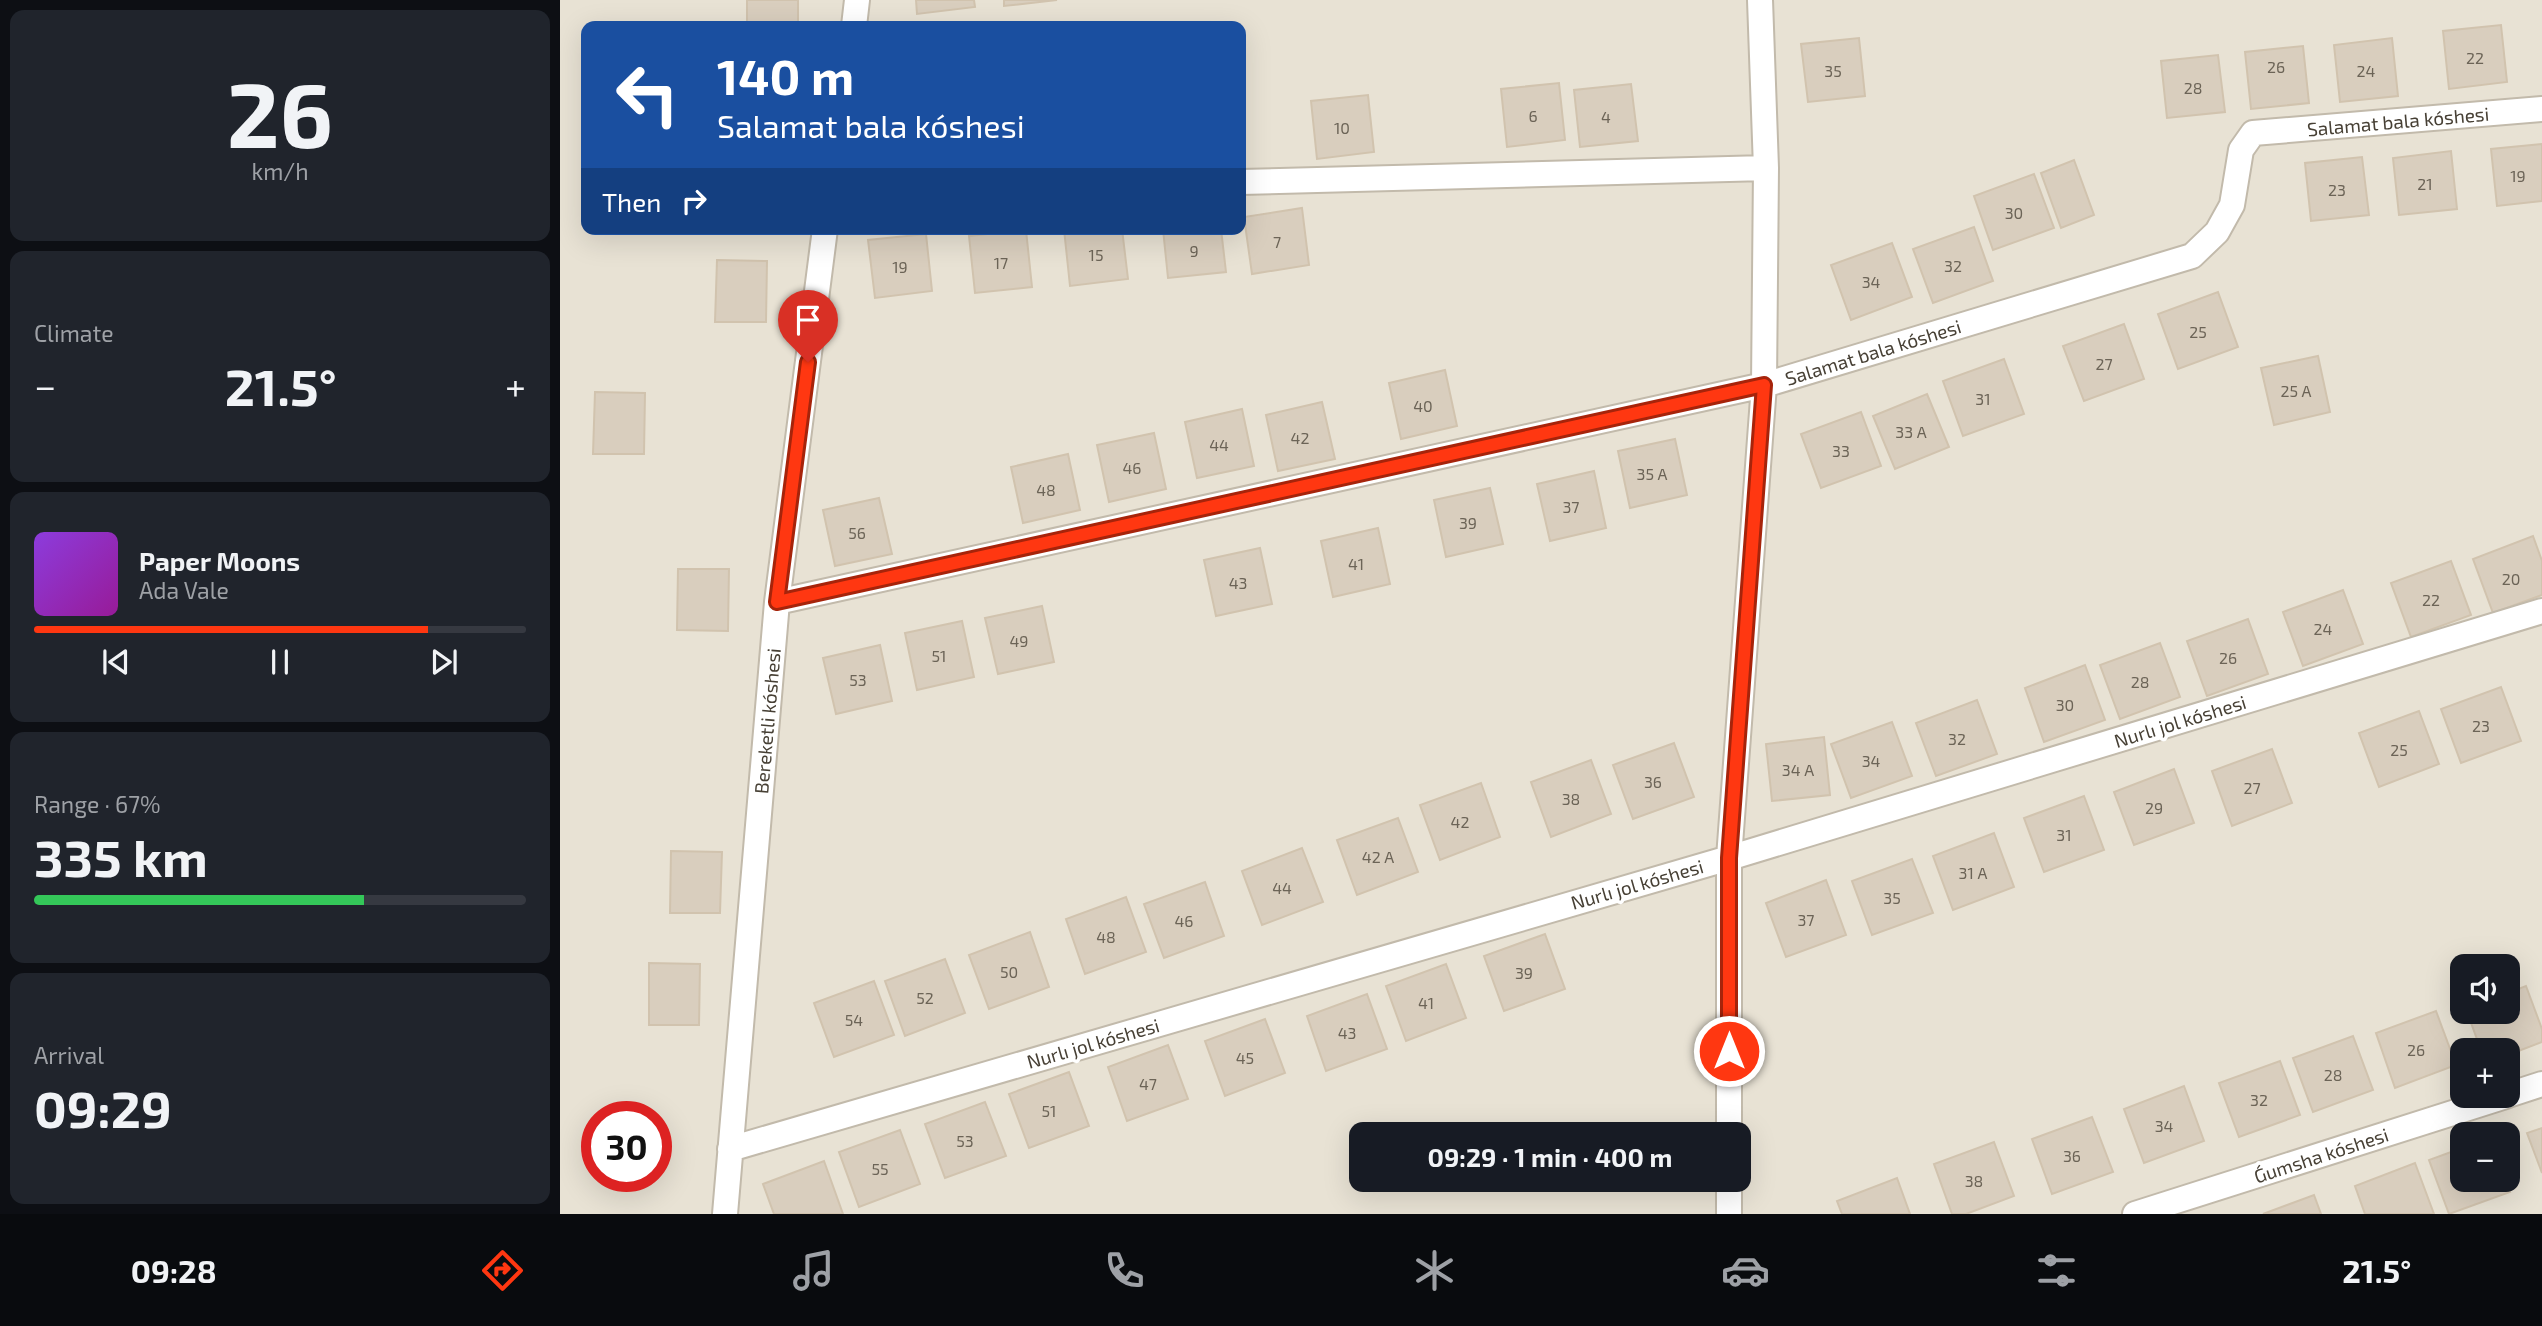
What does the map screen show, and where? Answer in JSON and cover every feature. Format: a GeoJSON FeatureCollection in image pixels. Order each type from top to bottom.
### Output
{"type":"FeatureCollection","features":[{"type":"Feature","properties":{"kind":"street"},"geometry":{"type":"LineString","coordinates":[[855,21],[858,0]]}},
{"type":"Feature","properties":{"kind":"street"},"geometry":{"type":"LineString","coordinates":[[1729,1122],[1729,858],[1764,385],[1766,168],[1760,0]]}},
{"type":"Feature","properties":{"kind":"street","name":"Salamat bala kóshesi"},"geometry":{"type":"LineString","coordinates":[[777,602],[1764,385],[2192,256],[2217,232],[2232,205],[2241,150],[2253,133],[2542,109]]}},
{"type":"Feature","properties":{"kind":"street"},"geometry":{"type":"LineString","coordinates":[[1246,182],[1766,168]]}},
{"type":"Feature","properties":{"kind":"street","name":"Bereketli kóshesi"},"geometry":{"type":"LineString","coordinates":[[725,1214],[777,602],[824,235]]}},
{"type":"Feature","properties":{"kind":"street","name":"Nurlı jol kóshesi"},"geometry":{"type":"LineString","coordinates":[[730,1149],[1729,858],[2542,611]]}},
{"type":"Feature","properties":{"kind":"street","name":"Ǵumsha kóshesi"},"geometry":{"type":"LineString","coordinates":[[2520,1091],[2542,1084]]}},
{"type":"Feature","properties":{"kind":"street","name":"Ǵumsha kóshesi"},"geometry":{"type":"LineString","coordinates":[[2135,1214],[2466,1108]]}},
{"type":"Feature","properties":{"kind":"street"},"geometry":{"type":"LineString","coordinates":[[1729,1192],[1729,1214]]}},
{"type":"Feature","properties":{"kind":"shaded area"},"geometry":{"type":"Polygon","coordinates":[[[560,0],[2542,0],[2542,1214],[560,1214],[560,0]]]}},
{"type":"Feature","properties":{"kind":"building"},"geometry":{"type":"Polygon","coordinates":[[[747,0],[798,0],[798,21],[747,21],[747,0]]]}},
{"type":"Feature","properties":{"kind":"building"},"geometry":{"type":"Polygon","coordinates":[[[916,0],[974,0],[975,7],[917,14],[916,0]]]}},
{"type":"Feature","properties":{"kind":"building"},"geometry":{"type":"Polygon","coordinates":[[[1004,0],[1057,0],[1004,6],[1004,0]]]}},
{"type":"Feature","properties":{"kind":"building"},"geometry":{"type":"Polygon","coordinates":[[[2501,25],[2507,82],[2449,89],[2443,31],[2501,25]]]}},
{"type":"Feature","properties":{"kind":"building"},"geometry":{"type":"Polygon","coordinates":[[[1859,38],[1865,96],[1808,102],[1801,44],[1859,38]]]}},
{"type":"Feature","properties":{"kind":"building"},"geometry":{"type":"Polygon","coordinates":[[[2392,38],[2398,96],[2340,102],[2334,45],[2392,38]]]}},
{"type":"Feature","properties":{"kind":"building"},"geometry":{"type":"Polygon","coordinates":[[[2303,46],[2309,103],[2251,109],[2245,52],[2303,46]]]}},
{"type":"Feature","properties":{"kind":"building"},"geometry":{"type":"Polygon","coordinates":[[[2218,55],[2225,112],[2167,118],[2161,61],[2218,55]]]}},
{"type":"Feature","properties":{"kind":"building"},"geometry":{"type":"Polygon","coordinates":[[[1559,83],[1565,140],[1507,147],[1501,89],[1559,83]]]}},
{"type":"Feature","properties":{"kind":"building"},"geometry":{"type":"Polygon","coordinates":[[[1631,84],[1638,141],[1580,147],[1574,90],[1631,84]]]}},
{"type":"Feature","properties":{"kind":"building"},"geometry":{"type":"Polygon","coordinates":[[[1368,95],[1374,152],[1317,159],[1311,101],[1368,95]]]}},
{"type":"Feature","properties":{"kind":"building"},"geometry":{"type":"Polygon","coordinates":[[[2542,144],[2542,201],[2497,206],[2491,149],[2542,144]]]}},
{"type":"Feature","properties":{"kind":"building"},"geometry":{"type":"Polygon","coordinates":[[[2451,151],[2457,209],[2399,215],[2393,158],[2451,151]]]}},
{"type":"Feature","properties":{"kind":"building"},"geometry":{"type":"Polygon","coordinates":[[[2362,157],[2369,215],[2311,221],[2305,163],[2362,157]]]}},
{"type":"Feature","properties":{"kind":"building"},"geometry":{"type":"Polygon","coordinates":[[[2074,160],[2094,215],[2061,228],[2041,173],[2074,160]]]}},
{"type":"Feature","properties":{"kind":"building"},"geometry":{"type":"Polygon","coordinates":[[[2034,174],[2054,228],[1993,250],[1974,196],[2034,174]]]}},
{"type":"Feature","properties":{"kind":"building"},"geometry":{"type":"Polygon","coordinates":[[[1302,208],[1309,265],[1252,274],[1246,217],[1302,208]]]}},
{"type":"Feature","properties":{"kind":"building"},"geometry":{"type":"Polygon","coordinates":[[[1974,227],[1993,281],[1933,303],[1913,249],[1974,227]]]}},
{"type":"Feature","properties":{"kind":"building"},"geometry":{"type":"Polygon","coordinates":[[[926,235],[932,291],[875,298],[868,240],[926,235]]]}},
{"type":"Feature","properties":{"kind":"building"},"geometry":{"type":"Polygon","coordinates":[[[1027,235],[1032,287],[975,293],[969,236],[1027,235]]]}},
{"type":"Feature","properties":{"kind":"building"},"geometry":{"type":"Polygon","coordinates":[[[1065,235],[1123,235],[1128,279],[1070,286],[1065,235]]]}},
{"type":"Feature","properties":{"kind":"building"},"geometry":{"type":"Polygon","coordinates":[[[1164,235],[1222,235],[1226,272],[1168,278],[1164,235]]]}},
{"type":"Feature","properties":{"kind":"building"},"geometry":{"type":"Polygon","coordinates":[[[1892,243],[1912,297],[1851,320],[1831,265],[1892,243]]]}},
{"type":"Feature","properties":{"kind":"building"},"geometry":{"type":"Polygon","coordinates":[[[717,260],[767,261],[766,322],[715,322],[717,260]]]}},
{"type":"Feature","properties":{"kind":"building"},"geometry":{"type":"Polygon","coordinates":[[[2218,292],[2238,347],[2178,369],[2158,314],[2218,292]]]}},
{"type":"Feature","properties":{"kind":"building"},"geometry":{"type":"Polygon","coordinates":[[[2124,324],[2144,379],[2084,401],[2063,346],[2124,324]]]}},
{"type":"Feature","properties":{"kind":"building"},"geometry":{"type":"Polygon","coordinates":[[[2318,356],[2330,412],[2274,425],[2261,368],[2318,356]]]}},
{"type":"Feature","properties":{"kind":"building"},"geometry":{"type":"Polygon","coordinates":[[[2004,359],[2024,414],[1963,436],[1943,381],[2004,359]]]}},
{"type":"Feature","properties":{"kind":"building"},"geometry":{"type":"Polygon","coordinates":[[[1445,370],[1457,426],[1401,439],[1389,383],[1445,370]]]}},
{"type":"Feature","properties":{"kind":"building"},"geometry":{"type":"Polygon","coordinates":[[[595,392],[645,393],[644,454],[593,454],[595,392]]]}},
{"type":"Feature","properties":{"kind":"building"},"geometry":{"type":"Polygon","coordinates":[[[1927,394],[1949,447],[1895,469],[1873,416],[1927,394]]]}},
{"type":"Feature","properties":{"kind":"building"},"geometry":{"type":"Polygon","coordinates":[[[1322,402],[1335,459],[1278,471],[1266,415],[1322,402]]]}},
{"type":"Feature","properties":{"kind":"building"},"geometry":{"type":"Polygon","coordinates":[[[1242,409],[1254,466],[1197,478],[1185,422],[1242,409]]]}},
{"type":"Feature","properties":{"kind":"building"},"geometry":{"type":"Polygon","coordinates":[[[1861,412],[1881,466],[1821,488],[1801,434],[1861,412]]]}},
{"type":"Feature","properties":{"kind":"building"},"geometry":{"type":"Polygon","coordinates":[[[1154,433],[1166,489],[1109,502],[1097,445],[1154,433]]]}},
{"type":"Feature","properties":{"kind":"building"},"geometry":{"type":"Polygon","coordinates":[[[1675,439],[1687,495],[1630,508],[1618,451],[1675,439]]]}},
{"type":"Feature","properties":{"kind":"building"},"geometry":{"type":"Polygon","coordinates":[[[1068,454],[1080,510],[1023,523],[1011,467],[1068,454]]]}},
{"type":"Feature","properties":{"kind":"building"},"geometry":{"type":"Polygon","coordinates":[[[1594,471],[1606,528],[1550,541],[1537,484],[1594,471]]]}},
{"type":"Feature","properties":{"kind":"building"},"geometry":{"type":"Polygon","coordinates":[[[1490,488],[1503,544],[1446,557],[1434,500],[1490,488]]]}},
{"type":"Feature","properties":{"kind":"building"},"geometry":{"type":"Polygon","coordinates":[[[879,498],[892,554],[835,566],[823,510],[879,498]]]}},
{"type":"Feature","properties":{"kind":"building"},"geometry":{"type":"Polygon","coordinates":[[[1378,528],[1390,584],[1333,597],[1321,541],[1378,528]]]}},
{"type":"Feature","properties":{"kind":"building"},"geometry":{"type":"Polygon","coordinates":[[[2533,536],[2542,561],[2542,595],[2493,613],[2473,559],[2533,536]]]}},
{"type":"Feature","properties":{"kind":"building"},"geometry":{"type":"Polygon","coordinates":[[[1260,548],[1272,604],[1216,616],[1204,560],[1260,548]]]}},
{"type":"Feature","properties":{"kind":"building"},"geometry":{"type":"Polygon","coordinates":[[[2451,561],[2471,615],[2411,637],[2391,583],[2451,561]]]}},
{"type":"Feature","properties":{"kind":"building"},"geometry":{"type":"Polygon","coordinates":[[[678,569],[729,569],[728,631],[677,630],[678,569]]]}},
{"type":"Feature","properties":{"kind":"building"},"geometry":{"type":"Polygon","coordinates":[[[2343,590],[2363,644],[2303,666],[2283,612],[2343,590]]]}},
{"type":"Feature","properties":{"kind":"building"},"geometry":{"type":"Polygon","coordinates":[[[1042,606],[1054,662],[998,674],[985,618],[1042,606]]]}},
{"type":"Feature","properties":{"kind":"building"},"geometry":{"type":"Polygon","coordinates":[[[2248,619],[2268,674],[2207,696],[2187,641],[2248,619]]]}},
{"type":"Feature","properties":{"kind":"building"},"geometry":{"type":"Polygon","coordinates":[[[962,621],[974,677],[917,690],[905,633],[962,621]]]}},
{"type":"Feature","properties":{"kind":"building"},"geometry":{"type":"Polygon","coordinates":[[[2160,643],[2180,697],[2120,719],[2100,665],[2160,643]]]}},
{"type":"Feature","properties":{"kind":"building"},"geometry":{"type":"Polygon","coordinates":[[[880,645],[892,701],[836,714],[823,658],[880,645]]]}},
{"type":"Feature","properties":{"kind":"building"},"geometry":{"type":"Polygon","coordinates":[[[2085,665],[2105,720],[2044,742],[2025,688],[2085,665]]]}},
{"type":"Feature","properties":{"kind":"building"},"geometry":{"type":"Polygon","coordinates":[[[2501,687],[2521,741],[2461,763],[2441,709],[2501,687]]]}},
{"type":"Feature","properties":{"kind":"building"},"geometry":{"type":"Polygon","coordinates":[[[1977,700],[1997,754],[1936,776],[1916,723],[1977,700]]]}},
{"type":"Feature","properties":{"kind":"building"},"geometry":{"type":"Polygon","coordinates":[[[2419,711],[2439,764],[2379,787],[2359,733],[2419,711]]]}},
{"type":"Feature","properties":{"kind":"building"},"geometry":{"type":"Polygon","coordinates":[[[1892,722],[1912,776],[1851,798],[1831,744],[1892,722]]]}},
{"type":"Feature","properties":{"kind":"building"},"geometry":{"type":"Polygon","coordinates":[[[1824,737],[1830,795],[1772,801],[1766,744],[1824,737]]]}},
{"type":"Feature","properties":{"kind":"building"},"geometry":{"type":"Polygon","coordinates":[[[1674,743],[1694,797],[1633,819],[1613,765],[1674,743]]]}},
{"type":"Feature","properties":{"kind":"building"},"geometry":{"type":"Polygon","coordinates":[[[2272,749],[2292,803],[2232,826],[2212,771],[2272,749]]]}},
{"type":"Feature","properties":{"kind":"building"},"geometry":{"type":"Polygon","coordinates":[[[1591,760],[1611,814],[1551,837],[1531,782],[1591,760]]]}},
{"type":"Feature","properties":{"kind":"building"},"geometry":{"type":"Polygon","coordinates":[[[2174,769],[2194,823],[2134,845],[2114,792],[2174,769]]]}},
{"type":"Feature","properties":{"kind":"building"},"geometry":{"type":"Polygon","coordinates":[[[1481,783],[1500,837],[1440,860],[1420,805],[1481,783]]]}},
{"type":"Feature","properties":{"kind":"building"},"geometry":{"type":"Polygon","coordinates":[[[2084,796],[2104,850],[2044,872],[2024,818],[2084,796]]]}},
{"type":"Feature","properties":{"kind":"building"},"geometry":{"type":"Polygon","coordinates":[[[1398,818],[1418,872],[1357,895],[1337,840],[1398,818]]]}},
{"type":"Feature","properties":{"kind":"building"},"geometry":{"type":"Polygon","coordinates":[[[1994,833],[2014,887],[1953,910],[1933,856],[1994,833]]]}},
{"type":"Feature","properties":{"kind":"building"},"geometry":{"type":"Polygon","coordinates":[[[1302,848],[1323,902],[1262,925],[1242,871],[1302,848]]]}},
{"type":"Feature","properties":{"kind":"building"},"geometry":{"type":"Polygon","coordinates":[[[671,851],[722,852],[720,913],[670,913],[671,851]]]}},
{"type":"Feature","properties":{"kind":"building"},"geometry":{"type":"Polygon","coordinates":[[[1912,859],[1933,913],[1872,935],[1852,881],[1912,859]]]}},
{"type":"Feature","properties":{"kind":"building"},"geometry":{"type":"Polygon","coordinates":[[[1826,880],[1846,935],[1786,957],[1766,903],[1826,880]]]}},
{"type":"Feature","properties":{"kind":"building"},"geometry":{"type":"Polygon","coordinates":[[[1205,882],[1224,936],[1164,958],[1144,904],[1205,882]]]}},
{"type":"Feature","properties":{"kind":"building"},"geometry":{"type":"Polygon","coordinates":[[[1126,897],[1146,952],[1085,974],[1066,919],[1126,897]]]}},
{"type":"Feature","properties":{"kind":"building"},"geometry":{"type":"Polygon","coordinates":[[[1030,932],[1049,987],[989,1009],[969,955],[1030,932]]]}},
{"type":"Feature","properties":{"kind":"building"},"geometry":{"type":"Polygon","coordinates":[[[1545,934],[1565,989],[1504,1011],[1484,956],[1545,934]]]}},
{"type":"Feature","properties":{"kind":"building"},"geometry":{"type":"Polygon","coordinates":[[[945,959],[965,1013],[905,1036],[885,981],[945,959]]]}},
{"type":"Feature","properties":{"kind":"building"},"geometry":{"type":"Polygon","coordinates":[[[649,963],[700,964],[699,1025],[649,1025],[649,963]]]}},
{"type":"Feature","properties":{"kind":"building"},"geometry":{"type":"Polygon","coordinates":[[[1446,964],[1466,1018],[1406,1041],[1386,986],[1446,964]]]}},
{"type":"Feature","properties":{"kind":"building"},"geometry":{"type":"Polygon","coordinates":[[[874,981],[894,1035],[834,1057],[814,1003],[874,981]]]}},
{"type":"Feature","properties":{"kind":"building"},"geometry":{"type":"Polygon","coordinates":[[[2526,986],[2542,1029],[2542,1042],[2520,1050],[2520,1038],[2477,1038],[2471,1024],[2520,1024],[2520,988],[2526,986]]]}},
{"type":"Feature","properties":{"kind":"building"},"geometry":{"type":"Polygon","coordinates":[[[1367,994],[1387,1049],[1326,1071],[1307,1016],[1367,994]]]}},
{"type":"Feature","properties":{"kind":"building"},"geometry":{"type":"Polygon","coordinates":[[[2436,1011],[2450,1049],[2450,1067],[2395,1088],[2376,1033],[2436,1011]]]}},
{"type":"Feature","properties":{"kind":"building"},"geometry":{"type":"Polygon","coordinates":[[[1265,1019],[1285,1073],[1225,1096],[1205,1041],[1265,1019]]]}},
{"type":"Feature","properties":{"kind":"building"},"geometry":{"type":"Polygon","coordinates":[[[2353,1036],[2373,1090],[2313,1112],[2293,1058],[2353,1036]]]}},
{"type":"Feature","properties":{"kind":"building"},"geometry":{"type":"Polygon","coordinates":[[[1168,1045],[1188,1099],[1127,1121],[1108,1067],[1168,1045]]]}},
{"type":"Feature","properties":{"kind":"building"},"geometry":{"type":"Polygon","coordinates":[[[2280,1061],[2300,1115],[2239,1137],[2219,1083],[2280,1061]]]}},
{"type":"Feature","properties":{"kind":"building"},"geometry":{"type":"Polygon","coordinates":[[[1069,1072],[1089,1126],[1029,1148],[1009,1094],[1069,1072]]]}},
{"type":"Feature","properties":{"kind":"building"},"geometry":{"type":"Polygon","coordinates":[[[2184,1086],[2204,1141],[2144,1163],[2124,1109],[2184,1086]]]}},
{"type":"Feature","properties":{"kind":"building"},"geometry":{"type":"Polygon","coordinates":[[[985,1102],[1006,1156],[945,1178],[925,1124],[985,1102]]]}},
{"type":"Feature","properties":{"kind":"building"},"geometry":{"type":"Polygon","coordinates":[[[2092,1117],[2113,1172],[2052,1194],[2032,1139],[2092,1117]]]}},
{"type":"Feature","properties":{"kind":"building"},"geometry":{"type":"Polygon","coordinates":[[[2542,1128],[2542,1173],[2527,1133],[2542,1128]]]}},
{"type":"Feature","properties":{"kind":"building"},"geometry":{"type":"Polygon","coordinates":[[[900,1130],[920,1184],[859,1207],[839,1152],[900,1130]]]}},
{"type":"Feature","properties":{"kind":"building"},"geometry":{"type":"Polygon","coordinates":[[[1994,1142],[2014,1196],[1966,1214],[1952,1214],[1934,1164],[1994,1142]]]}},
{"type":"Feature","properties":{"kind":"building"},"geometry":{"type":"Polygon","coordinates":[[[2450,1152],[2450,1192],[2510,1192],[2449,1214],[2429,1160],[2450,1152]]]}},
{"type":"Feature","properties":{"kind":"building"},"geometry":{"type":"Polygon","coordinates":[[[824,1161],[843,1214],[774,1214],[763,1184],[824,1161]]]}},
{"type":"Feature","properties":{"kind":"building"},"geometry":{"type":"Polygon","coordinates":[[[2415,1163],[2434,1214],[2365,1214],[2355,1186],[2415,1163]]]}},
{"type":"Feature","properties":{"kind":"building"},"geometry":{"type":"Polygon","coordinates":[[[1897,1178],[1910,1214],[1842,1214],[1837,1201],[1897,1178]]]}},
{"type":"Feature","properties":{"kind":"building"},"geometry":{"type":"Polygon","coordinates":[[[2314,1195],[2321,1214],[2263,1214],[2314,1195]]]}},
{"type":"Feature","properties":{"kind":"route"},"geometry":{"type":"LineString","coordinates":[[808,362],[777,602],[1764,385],[1729,858],[1729,1051]]}}]}
